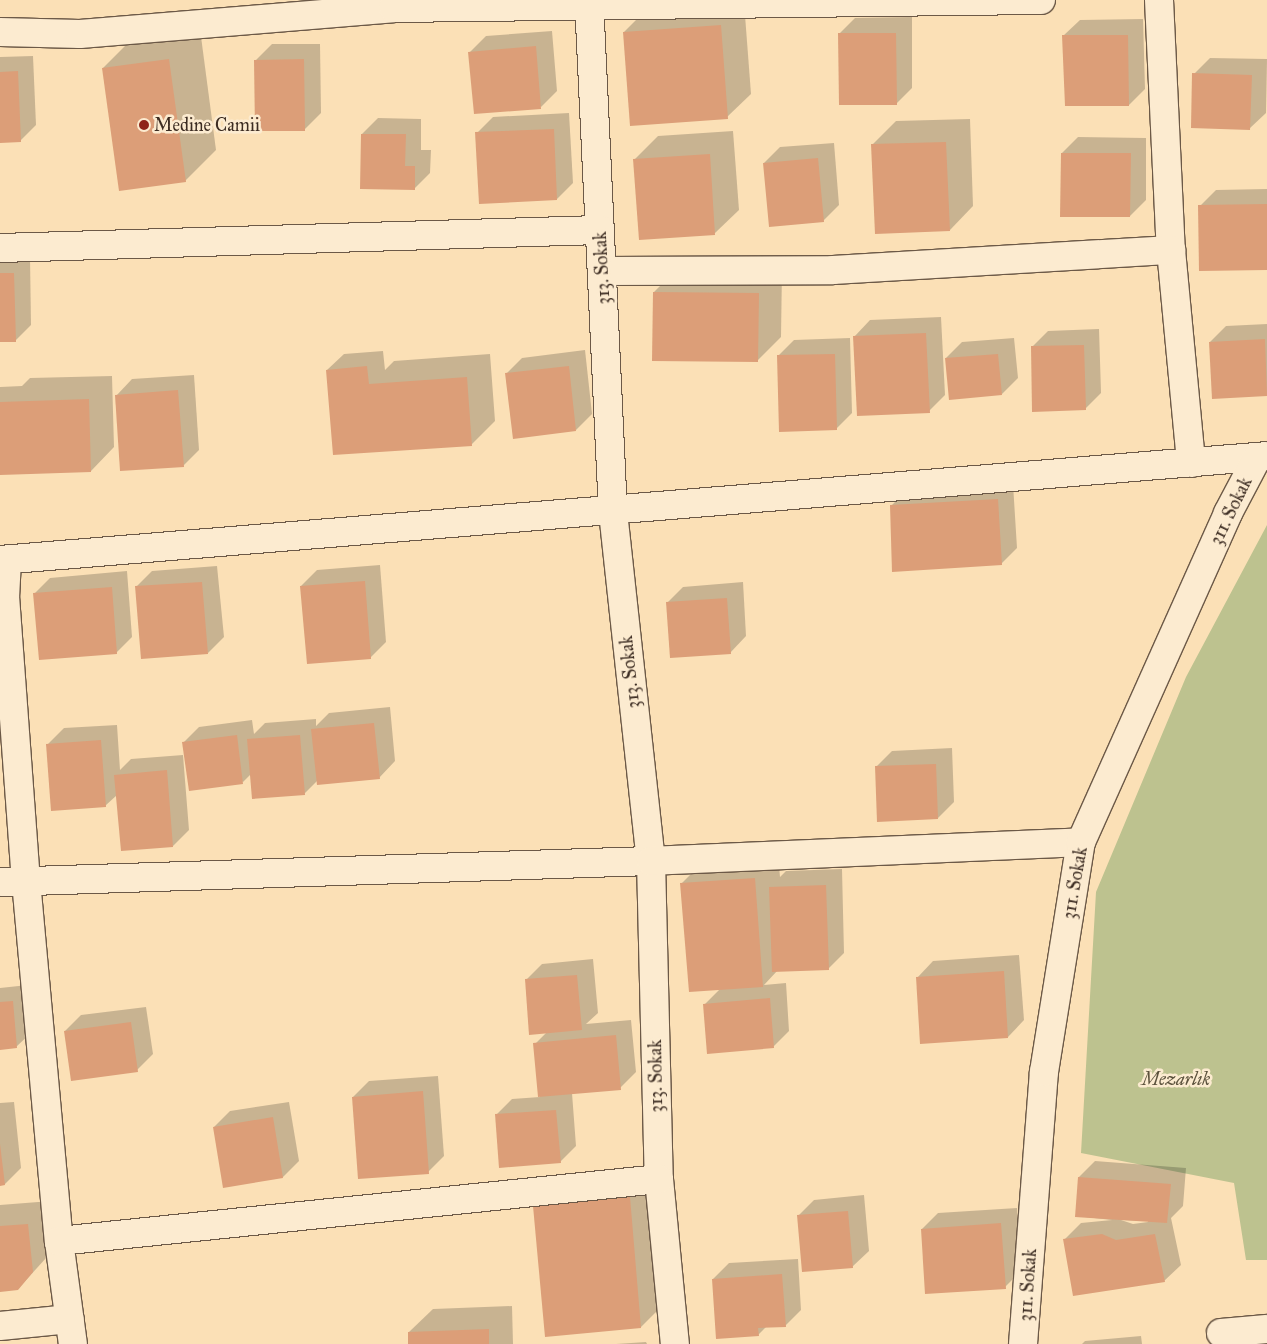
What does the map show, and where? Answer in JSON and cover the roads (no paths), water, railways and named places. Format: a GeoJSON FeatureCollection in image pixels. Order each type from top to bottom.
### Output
{"type":"FeatureCollection","features":[{"type":"Feature","properties":{"kind":"street"},"geometry":{"type":"LineString","coordinates":[[0,32],[80,34],[392,8],[589,2],[1041,0]]}},
{"type":"Feature","properties":{"kind":"street"},"geometry":{"type":"LineString","coordinates":[[1159,0],[1171,250],[1190,463]]}},
{"type":"Feature","properties":{"kind":"street","name":"313. Sokak"},"geometry":{"type":"LineString","coordinates":[[589,2],[613,512],[651,861],[659,1179],[675,1344]]}},
{"type":"Feature","properties":{"kind":"street"},"geometry":{"type":"LineString","coordinates":[[0,248],[600,230]]}},
{"type":"Feature","properties":{"kind":"street"},"geometry":{"type":"LineString","coordinates":[[603,271],[833,270],[1171,250]]}},
{"type":"Feature","properties":{"kind":"street"},"geometry":{"type":"LineString","coordinates":[[0,1326],[72,1331],[13,881],[4,560],[613,512],[939,481],[1262,457]]}},
{"type":"Feature","properties":{"kind":"street","name":"311. Sokak"},"geometry":{"type":"LineString","coordinates":[[1023,1344],[1044,1072],[1081,842],[1228,513],[1262,457]]}},
{"type":"Feature","properties":{"kind":"street"},"geometry":{"type":"LineString","coordinates":[[13,881],[651,861],[1081,842]]}},
{"type":"Feature","properties":{"kind":"street"},"geometry":{"type":"LineString","coordinates":[[59,1241],[659,1179]]}},
{"type":"Feature","properties":{"kind":"street"},"geometry":{"type":"LineString","coordinates":[[1222,1333],[1267,1329]]}},
{"type":"Feature","properties":{"kind":"place","name":"Medine Camii"},"geometry":{"type":"Point","coordinates":[144,125]}},
{"type":"Feature","properties":{"kind":"park label","name":"Mezarlık"},"geometry":{"type":"Point","coordinates":[1176,1079]}}]}
